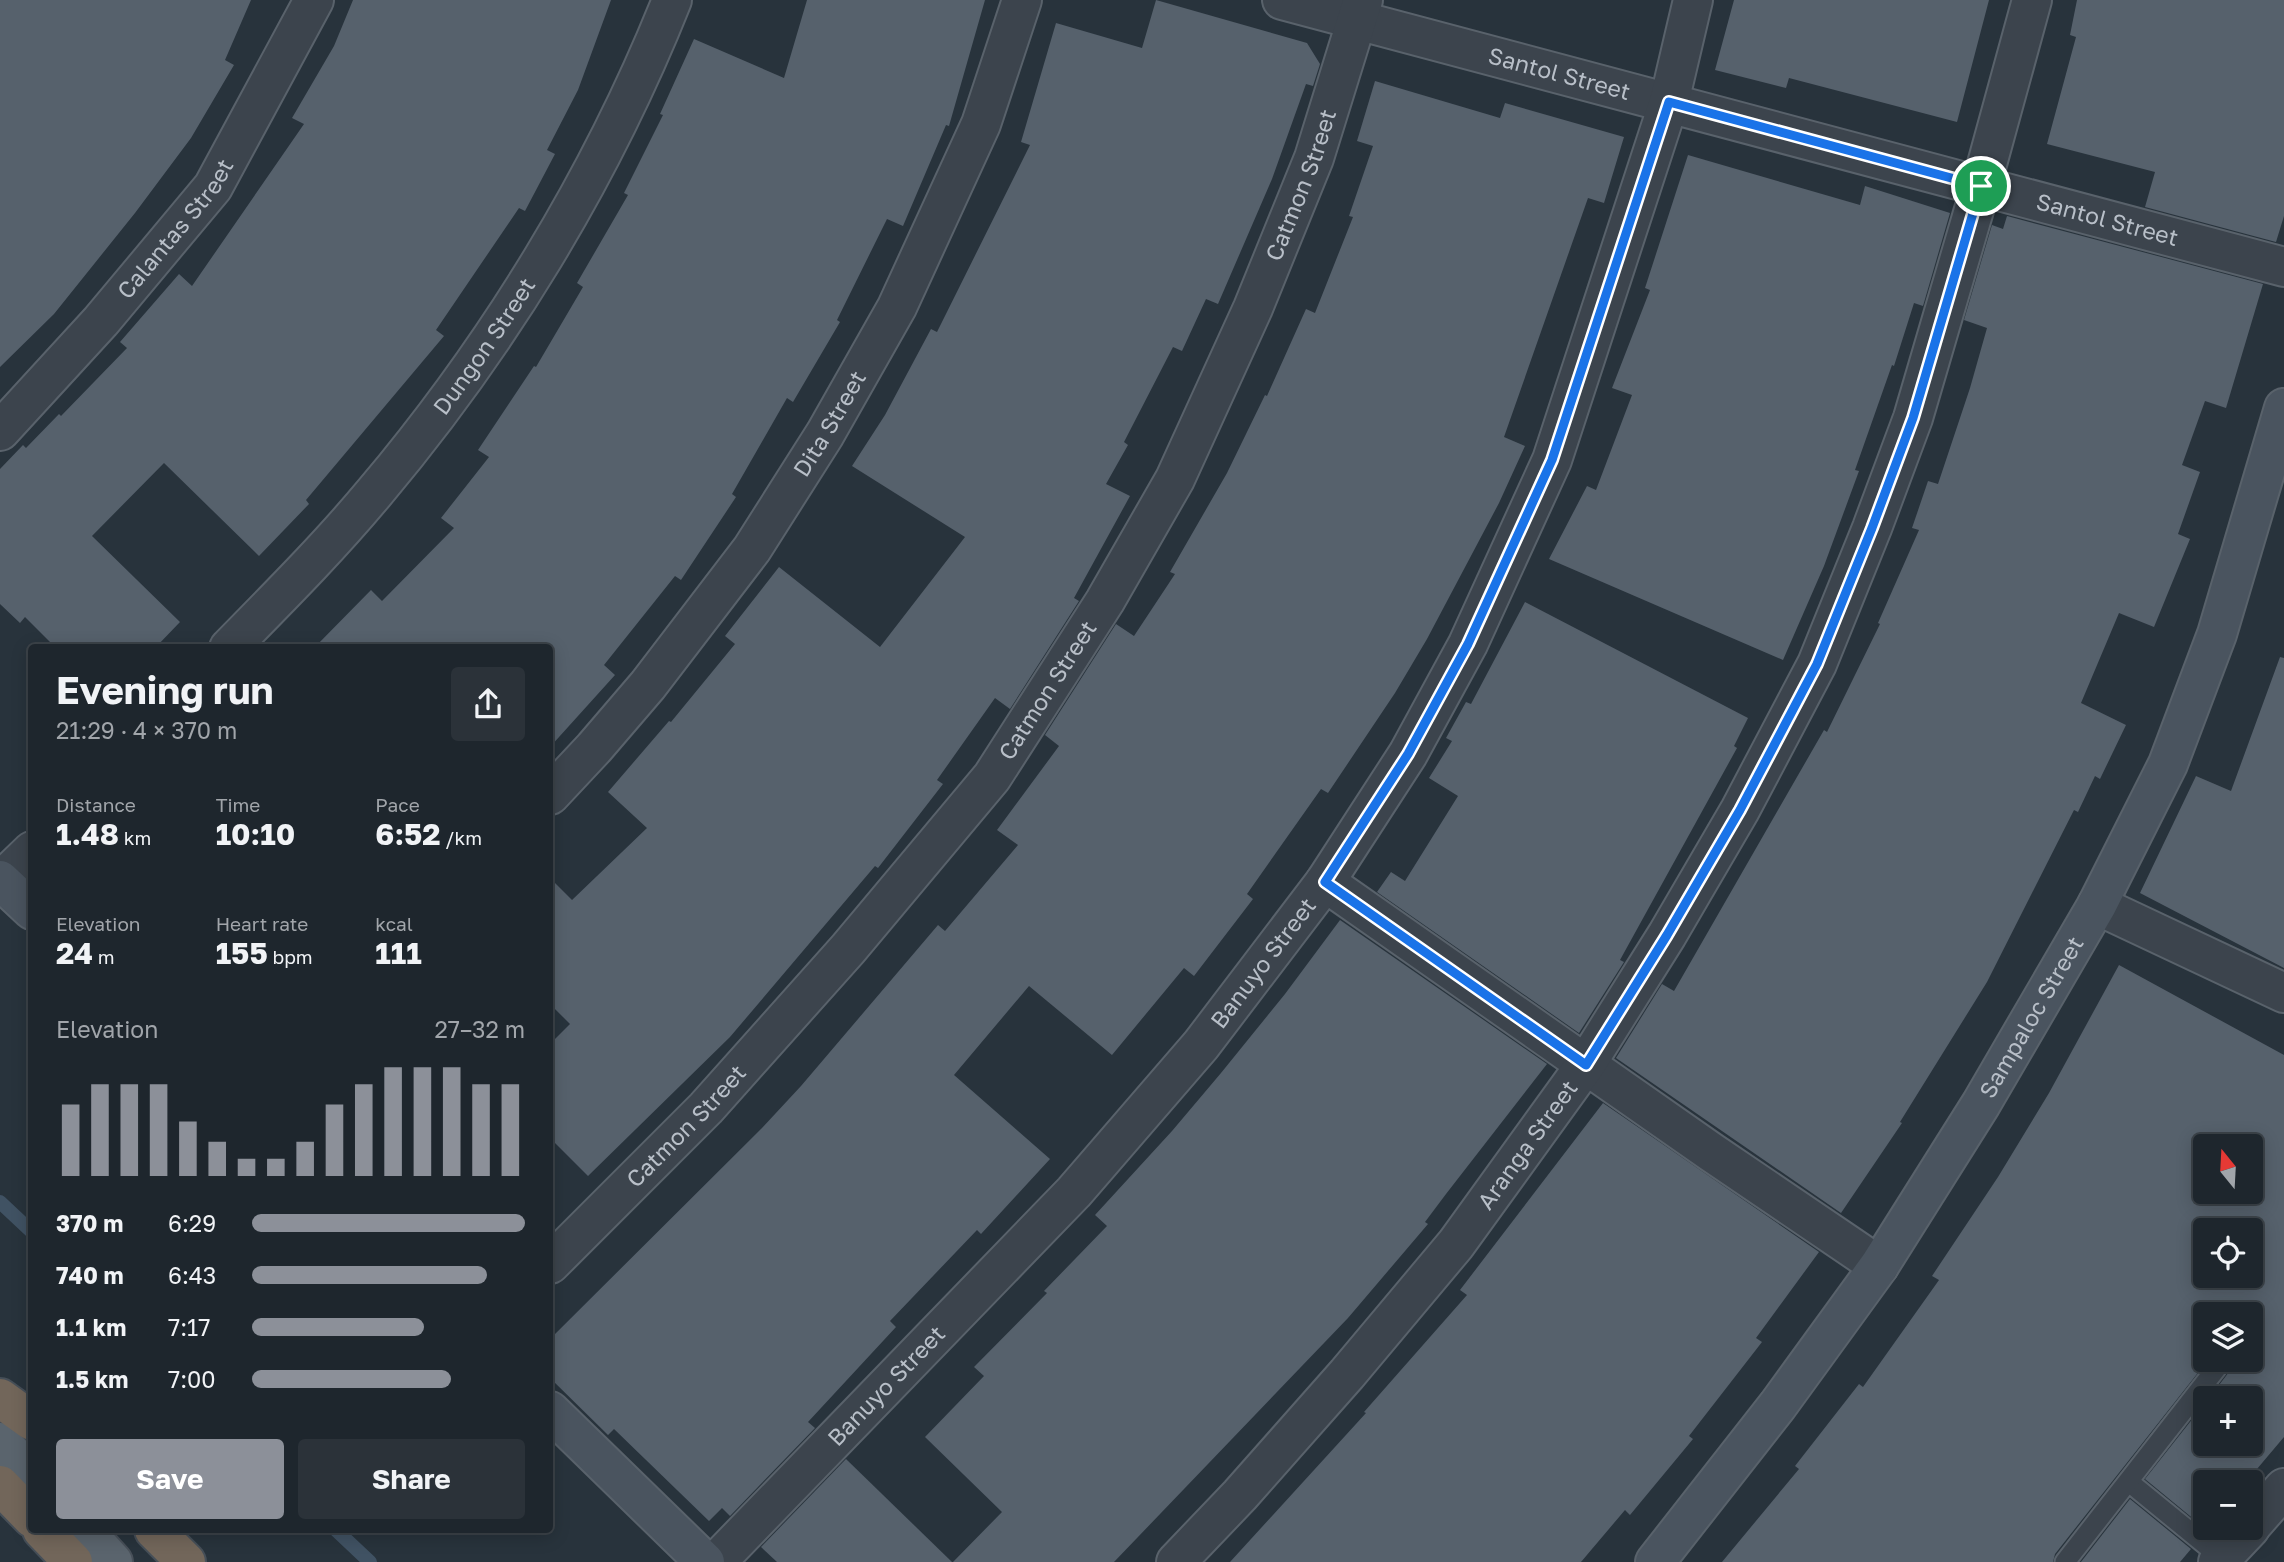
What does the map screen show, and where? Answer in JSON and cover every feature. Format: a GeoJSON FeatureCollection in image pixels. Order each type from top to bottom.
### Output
{"type":"FeatureCollection","features":[{"type":"Feature","properties":{"kind":"highway"},"geometry":{"type":"LineString","coordinates":[[0,1398],[28,1418]]}},
{"type":"Feature","properties":{"kind":"highway"},"geometry":{"type":"LineString","coordinates":[[0,1485],[28,1514]]}},
{"type":"Feature","properties":{"kind":"highway"},"geometry":{"type":"LineString","coordinates":[[45,1533],[73,1562]]}},
{"type":"Feature","properties":{"kind":"highway"},"geometry":{"type":"LineString","coordinates":[[157,1533],[186,1562]]}},
{"type":"Feature","properties":{"kind":"main road"},"geometry":{"type":"LineString","coordinates":[[0,1442],[28,1469]]}},
{"type":"Feature","properties":{"kind":"main road"},"geometry":{"type":"LineString","coordinates":[[87,1533],[113,1562]]}},
{"type":"Feature","properties":{"kind":"street","name":"Calantas Street"},"geometry":{"type":"LineString","coordinates":[[0,431],[101,321],[213,187],[314,0]]}},
{"type":"Feature","properties":{"kind":"street","name":"Dungon Street"},"geometry":{"type":"LineString","coordinates":[[233,644],[375,492],[506,317],[605,151],[672,0]]}},
{"type":"Feature","properties":{"kind":"street","name":"Dita Street"},"geometry":{"type":"LineString","coordinates":[[553,792],[648,685],[752,549],[825,434],[897,307],[981,124],[1023,0]]}},
{"type":"Feature","properties":{"kind":"street","name":"Santol Street"},"geometry":{"type":"LineString","coordinates":[[1282,0],[1361,10],[1669,102],[2284,267]]}},
{"type":"Feature","properties":{"kind":"street","name":"Banuyo Street"},"geometry":{"type":"LineString","coordinates":[[716,1562],[1074,1192],[1201,1045],[1325,882],[1408,754],[1468,644],[1552,460],[1669,102],[1693,0]]}},
{"type":"Feature","properties":{"kind":"street","name":"Aranga Street"},"geometry":{"type":"LineString","coordinates":[[1176,1562],[1302,1425],[1456,1244],[1586,1065],[1667,935],[1740,810],[1817,664],[1913,418],[2032,0]]}},
{"type":"Feature","properties":{"kind":"street","name":"Catmon Street"},"geometry":{"type":"LineString","coordinates":[[553,1261],[715,1098],[848,949],[992,777],[1105,601],[1175,479],[1253,308],[1314,158],[1361,10]]}},
{"type":"Feature","properties":{"kind":"street","name":"Sampaloc Street"},"geometry":{"type":"LineString","coordinates":[[1655,1562],[1778,1405],[1879,1266],[1981,1104],[2096,905],[2168,764],[2217,635],[2284,408]]}},
{"type":"Feature","properties":{"kind":"street"},"geometry":{"type":"LineString","coordinates":[[28,855],[1,880],[28,906]]}},
{"type":"Feature","properties":{"kind":"street"},"geometry":{"type":"LineString","coordinates":[[1325,882],[1879,1266]]}},
{"type":"Feature","properties":{"kind":"street"},"geometry":{"type":"LineString","coordinates":[[2096,905],[2284,993]]}},
{"type":"Feature","properties":{"kind":"street"},"geometry":{"type":"LineString","coordinates":[[553,1414],[705,1562]]}},
{"type":"Feature","properties":{"kind":"street"},"geometry":{"type":"LineString","coordinates":[[2263,1512],[2284,1488]]}},
{"type":"Feature","properties":{"kind":"street"},"geometry":{"type":"LineString","coordinates":[[2220,1560],[2238,1540]]}},
{"type":"Feature","properties":{"kind":"lane"},"geometry":{"type":"LineString","coordinates":[[2065,1562],[2214,1372]]}},
{"type":"Feature","properties":{"kind":"lane"},"geometry":{"type":"LineString","coordinates":[[2129,1482],[2220,1560]]}},
{"type":"Feature","properties":{"kind":"building"},"geometry":{"type":"Polygon","coordinates":[[[0,0],[251,0],[225,60],[234,65],[191,138],[54,314],[0,367],[0,0]]]}},
{"type":"Feature","properties":{"kind":"building"},"geometry":{"type":"Polygon","coordinates":[[[353,0],[611,0],[578,90],[547,150],[555,154],[525,211],[519,208],[436,330],[444,336],[306,500],[309,504],[259,556],[164,463],[92,536],[180,622],[159,644],[52,644],[25,617],[20,623],[0,604],[0,469],[23,445],[26,448],[59,414],[61,416],[127,348],[120,342],[179,274],[192,286],[304,124],[292,118],[334,46],[353,0]]]}},
{"type":"Feature","properties":{"kind":"building"},"geometry":{"type":"Polygon","coordinates":[[[807,0],[985,0],[949,126],[946,125],[903,226],[887,219],[837,320],[840,322],[793,402],[787,398],[732,494],[736,497],[681,580],[675,576],[604,665],[615,675],[553,744],[553,644],[318,644],[371,590],[382,601],[454,528],[441,518],[489,457],[478,450],[534,366],[536,367],[583,287],[577,283],[628,195],[624,193],[663,115],[660,114],[694,39],[784,78],[807,0]]]}},
{"type":"Feature","properties":{"kind":"building"},"geometry":{"type":"Polygon","coordinates":[[[1156,0],[1307,43],[1320,64],[1313,86],[1306,84],[1272,179],[1218,304],[1206,299],[1182,351],[1173,347],[1124,442],[1128,445],[1106,484],[1130,496],[1074,598],[1079,601],[1010,709],[995,698],[937,780],[943,784],[878,868],[875,866],[730,1037],[588,1176],[553,1141],[553,1041],[570,1024],[553,1007],[553,881],[572,900],[647,828],[608,792],[669,721],[671,722],[735,644],[725,636],[779,567],[880,647],[965,537],[852,466],[885,415],[931,329],[937,332],[1030,145],[1021,142],[1056,23],[1142,48],[1156,0]]]}},
{"type":"Feature","properties":{"kind":"building"},"geometry":{"type":"Polygon","coordinates":[[[1734,0],[1989,0],[1957,122],[1789,78],[1786,88],[1715,70],[1734,0]]]}},
{"type":"Feature","properties":{"kind":"building"},"geometry":{"type":"Polygon","coordinates":[[[2077,0],[2284,0],[2284,216],[2276,242],[2145,207],[2155,172],[2047,144],[2076,37],[2070,35],[2077,0]]]}},
{"type":"Feature","properties":{"kind":"building"},"geometry":{"type":"Polygon","coordinates":[[[1375,81],[1500,118],[1505,103],[1624,137],[1604,203],[1588,198],[1504,437],[1525,446],[1499,503],[1427,639],[1395,693],[1328,793],[1321,789],[1247,894],[1253,899],[1194,976],[1184,968],[1112,1055],[1029,986],[954,1075],[1050,1159],[981,1234],[977,1230],[890,1321],[896,1327],[808,1422],[815,1428],[730,1516],[722,1508],[709,1521],[614,1429],[608,1435],[553,1381],[553,1336],[762,1128],[938,925],[945,931],[1018,845],[997,830],[1059,746],[1045,735],[1116,624],[1134,636],[1175,574],[1170,572],[1227,473],[1265,395],[1267,396],[1306,309],[1315,313],[1353,217],[1349,216],[1373,146],[1357,141],[1375,81]]]}},
{"type":"Feature","properties":{"kind":"building"},"geometry":{"type":"Polygon","coordinates":[[[1688,155],[1860,205],[1865,186],[1950,213],[1923,306],[1914,303],[1894,366],[1892,365],[1855,470],[1859,471],[1824,566],[1783,660],[1549,559],[1587,486],[1596,490],[1632,395],[1612,388],[1650,290],[1645,288],[1688,155]]]}},
{"type":"Feature","properties":{"kind":"building"},"geometry":{"type":"Polygon","coordinates":[[[2007,216],[2263,284],[2226,408],[2205,401],[2182,465],[2200,472],[2178,534],[2190,539],[2154,627],[2119,613],[2081,703],[2126,725],[2100,779],[2095,776],[2078,812],[2074,810],[1987,982],[1900,1122],[1902,1123],[1841,1213],[1616,1058],[1662,984],[1674,991],[1824,730],[1827,732],[1880,624],[1878,623],[1919,530],[1912,528],[1928,481],[1938,484],[1970,388],[1987,328],[1964,320],[1992,225],[2003,229],[2007,216]]]}},
{"type":"Feature","properties":{"kind":"building"},"geometry":{"type":"Polygon","coordinates":[[[1525,602],[1748,718],[1734,746],[1737,748],[1620,960],[1624,962],[1579,1033],[1377,892],[1391,872],[1405,881],[1458,796],[1429,778],[1452,741],[1446,738],[1466,702],[1471,704],[1525,602]]]}},
{"type":"Feature","properties":{"kind":"building"},"geometry":{"type":"Polygon","coordinates":[[[2280,657],[2284,658],[2284,968],[2140,893],[2196,776],[2231,791],[2280,657]]]}},
{"type":"Feature","properties":{"kind":"building"},"geometry":{"type":"Polygon","coordinates":[[[1340,920],[1547,1064],[1425,1222],[1428,1224],[1348,1318],[1114,1562],[953,1562],[1002,1512],[925,1437],[984,1376],[974,1367],[1047,1293],[1044,1291],[1107,1226],[1095,1215],[1221,1073],[1340,920]]]}},
{"type":"Feature","properties":{"kind":"building"},"geometry":{"type":"Polygon","coordinates":[[[2119,965],[2284,1055],[2284,1437],[2256,1470],[2193,1470],[2193,1518],[2145,1479],[2193,1418],[2193,1456],[2263,1456],[2263,1386],[2218,1386],[2229,1372],[2263,1372],[2263,1302],[2193,1302],[2193,1372],[2199,1372],[2055,1554],[2053,1562],[1722,1562],[1799,1469],[1795,1466],[1859,1384],[1863,1387],[1939,1280],[1932,1276],[1998,1177],[2049,1093],[2119,965]]]}},
{"type":"Feature","properties":{"kind":"building"},"geometry":{"type":"Polygon","coordinates":[[[1603,1103],[1819,1252],[1756,1338],[1762,1342],[1689,1436],[1693,1439],[1630,1515],[1625,1510],[1581,1562],[1230,1562],[1366,1413],[1364,1412],[1467,1295],[1460,1290],[1603,1103]]]}},
{"type":"Feature","properties":{"kind":"building"},"geometry":{"type":"Polygon","coordinates":[[[846,1459],[952,1562],[777,1562],[761,1547],[846,1459]]]}},
{"type":"Feature","properties":{"kind":"building"},"geometry":{"type":"Polygon","coordinates":[[[2130,1499],[2191,1549],[2180,1562],[2081,1562],[2130,1499]]]}},
{"type":"Feature","properties":{"kind":"waterway"},"geometry":{"type":"LineString","coordinates":[[0,1202],[28,1228]]}},
{"type":"Feature","properties":{"kind":"waterway"},"geometry":{"type":"LineString","coordinates":[[339,1533],[370,1562]]}},
{"type":"Feature","properties":{"kind":"route"},"geometry":{"type":"LineString","coordinates":[[1669,102],[1981,186],[1913,418],[1817,664],[1740,810],[1667,935],[1586,1065],[1325,882],[1408,754],[1468,644],[1552,460],[1669,102]]}}]}
